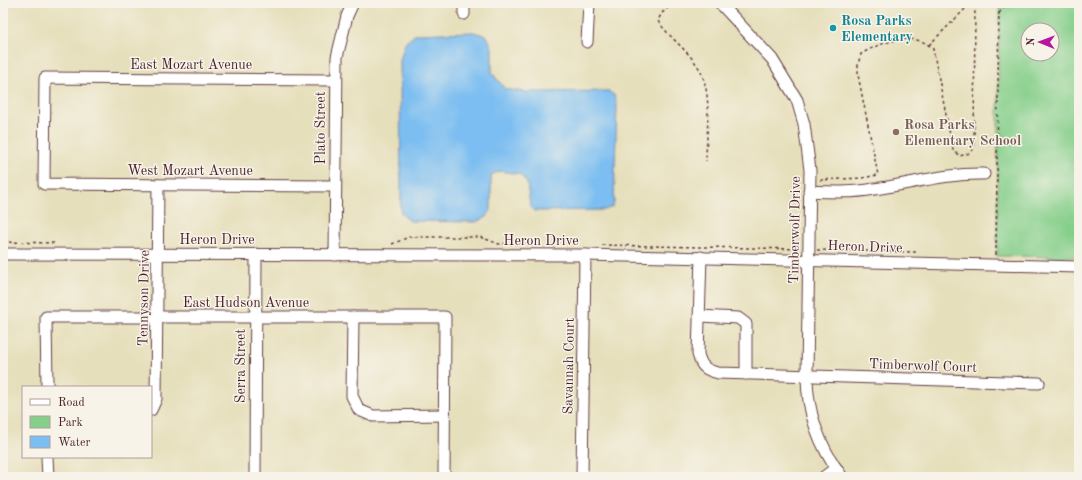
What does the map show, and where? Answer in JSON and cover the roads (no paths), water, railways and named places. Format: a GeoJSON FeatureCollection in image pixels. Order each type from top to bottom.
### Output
{"type":"FeatureCollection","features":[{"type":"Feature","properties":{"kind":"street","name":"Plato Street"},"geometry":{"type":"LineString","coordinates":[[334,255],[336,80],[340,41],[347,16],[354,3]]}},
{"type":"Feature","properties":{"kind":"street"},"geometry":{"type":"LineString","coordinates":[[587,42],[589,3]]}},
{"type":"Feature","properties":{"kind":"street","name":"Timberwolf Drive"},"geometry":{"type":"LineString","coordinates":[[720,3],[772,59],[797,100],[804,124],[808,146],[809,191],[807,376],[809,405],[813,422],[824,449],[839,473]]}},
{"type":"Feature","properties":{"kind":"street","name":"East Mozart Avenue"},"geometry":{"type":"LineString","coordinates":[[44,184],[45,78],[336,80]]}},
{"type":"Feature","properties":{"kind":"street"},"geometry":{"type":"LineString","coordinates":[[809,191],[851,191],[874,189],[952,174],[984,174]]}},
{"type":"Feature","properties":{"kind":"street","name":"West Mozart Avenue"},"geometry":{"type":"LineString","coordinates":[[44,184],[335,186]]}},
{"type":"Feature","properties":{"kind":"street","name":"Tennyson Drive"},"geometry":{"type":"LineString","coordinates":[[152,408],[156,399],[158,317],[158,185]]}},
{"type":"Feature","properties":{"kind":"street","name":"Heron Drive"},"geometry":{"type":"LineString","coordinates":[[3,254],[585,255],[1079,267]]}},
{"type":"Feature","properties":{"kind":"street","name":"Serra Street"},"geometry":{"type":"LineString","coordinates":[[255,477],[256,254]]}},
{"type":"Feature","properties":{"kind":"street","name":"Savannah Court"},"geometry":{"type":"LineString","coordinates":[[582,477],[585,255]]}},
{"type":"Feature","properties":{"kind":"street"},"geometry":{"type":"LineString","coordinates":[[701,258],[699,316],[738,318],[746,324],[746,374]]}},
{"type":"Feature","properties":{"kind":"street","name":"Timberwolf Court"},"geometry":{"type":"LineString","coordinates":[[699,316],[698,354],[700,362],[705,369],[718,373],[1039,383]]}},
{"type":"Feature","properties":{"kind":"street","name":"East Hudson Avenue"},"geometry":{"type":"LineString","coordinates":[[47,386],[46,317],[445,317],[444,415]]}},
{"type":"Feature","properties":{"kind":"street"},"geometry":{"type":"LineString","coordinates":[[353,317],[352,396],[358,410],[373,416],[444,415],[444,477]]}},
{"type":"Feature","properties":{"kind":"street"},"geometry":{"type":"LineString","coordinates":[[47,458],[48,477]]}},
{"type":"Feature","properties":{"kind":"street"},"geometry":{"type":"LineString","coordinates":[[824,477],[839,473]]}},
{"type":"Feature","properties":{"kind":"water"},"geometry":{"type":"Polygon","coordinates":[[[474,32],[487,36],[492,48],[492,73],[505,89],[526,92],[608,91],[614,95],[617,105],[614,203],[612,207],[605,210],[534,211],[530,206],[527,183],[520,174],[500,171],[491,175],[491,209],[487,217],[476,222],[410,221],[401,213],[400,60],[405,43],[416,34],[474,32]]]}},
{"type":"Feature","properties":{"kind":"place","name":"Rosa Parks Elementary"},"geometry":{"type":"Point","coordinates":[833,28]}},
{"type":"Feature","properties":{"kind":"place","name":"Rosa Parks Elementary School"},"geometry":{"type":"Point","coordinates":[896,132]}}]}
